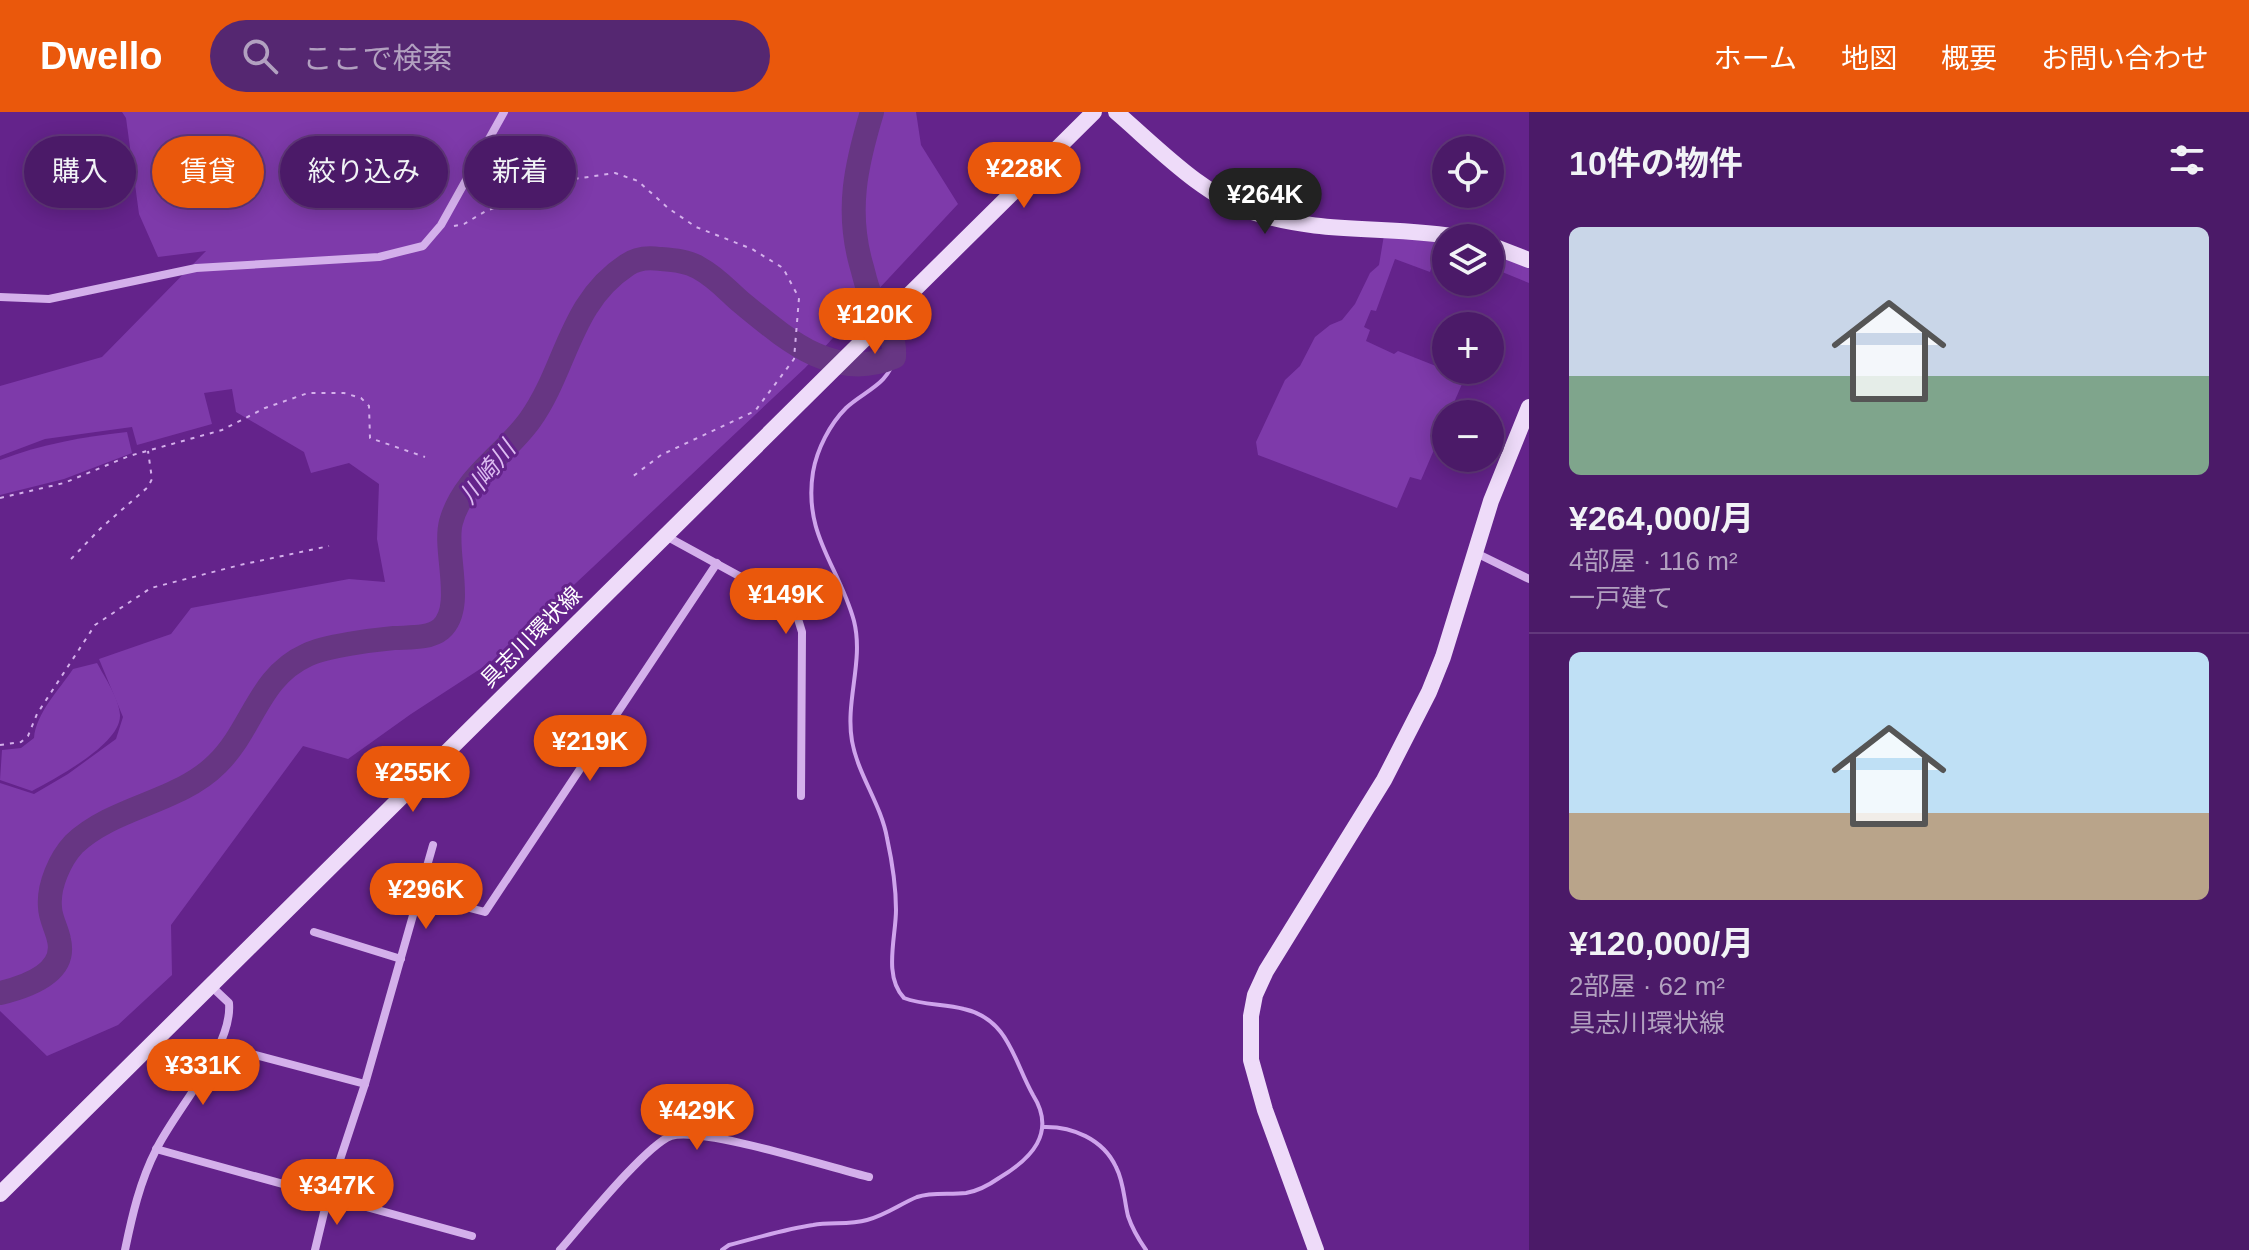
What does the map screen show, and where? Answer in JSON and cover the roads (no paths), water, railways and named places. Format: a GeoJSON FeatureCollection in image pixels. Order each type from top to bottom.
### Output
{"type":"FeatureCollection","features":[{"type":"Feature","properties":{"kind":"main road","name":"具志川環状線"},"geometry":{"type":"LineString","coordinates":[[0,1194],[1094,112]]}},
{"type":"Feature","properties":{"kind":"main road"},"geometry":{"type":"LineString","coordinates":[[1116,112],[1201,182],[1254,212],[1309,224],[1432,234]]}},
{"type":"Feature","properties":{"kind":"main road"},"geometry":{"type":"LineString","coordinates":[[1504,250],[1529,260]]}},
{"type":"Feature","properties":{"kind":"main road"},"geometry":{"type":"LineString","coordinates":[[1316,1250],[1256,1083],[1249,1036],[1255,995],[1266,971],[1384,780],[1410,732],[1443,657],[1473,551],[1529,407]]}},
{"type":"Feature","properties":{"kind":"street"},"geometry":{"type":"LineString","coordinates":[[0,297],[49,299],[216,265],[379,257],[423,246],[441,225],[504,112]]}},
{"type":"Feature","properties":{"kind":"street"},"geometry":{"type":"LineString","coordinates":[[665,536],[794,606],[802,632],[801,796]]}},
{"type":"Feature","properties":{"kind":"street"},"geometry":{"type":"LineString","coordinates":[[1473,551],[1529,579]]}},
{"type":"Feature","properties":{"kind":"street"},"geometry":{"type":"LineString","coordinates":[[420,895],[485,912],[717,563]]}},
{"type":"Feature","properties":{"kind":"street"},"geometry":{"type":"LineString","coordinates":[[315,1250],[328,1196],[365,1084],[433,845]]}},
{"type":"Feature","properties":{"kind":"street"},"geometry":{"type":"LineString","coordinates":[[314,932],[401,959]]}},
{"type":"Feature","properties":{"kind":"street"},"geometry":{"type":"LineString","coordinates":[[125,1250],[134,1207],[156,1149],[189,1098],[218,1045],[230,1014],[229,1003],[211,986]]}},
{"type":"Feature","properties":{"kind":"street"},"geometry":{"type":"LineString","coordinates":[[218,1045],[365,1084]]}},
{"type":"Feature","properties":{"kind":"street"},"geometry":{"type":"LineString","coordinates":[[560,1250],[653,1147],[673,1135],[714,1137],[869,1177]]}},
{"type":"Feature","properties":{"kind":"street"},"geometry":{"type":"LineString","coordinates":[[156,1149],[472,1236]]}},
{"type":"Feature","properties":{"kind":"waterway","name":"川崎川"},"geometry":{"type":"LineString","coordinates":[[0,993],[32,983],[57,962],[60,952],[50,911],[51,890],[60,865],[74,844],[108,821],[184,788],[217,764],[277,676],[307,655],[325,649],[374,640],[425,636],[441,629],[452,607],[449,534],[457,506],[475,480],[530,420],[581,317],[608,280],[627,265],[638,259],[651,258],[695,266],[776,330],[812,353],[831,360],[851,364],[894,357],[890,332],[866,283],[854,225],[858,169],[872,112]]}},
{"type":"Feature","properties":{"kind":"waterway"},"geometry":{"type":"LineString","coordinates":[[722,1250],[729,1245],[792,1229],[867,1220],[923,1195],[975,1191],[1011,1171],[1030,1153],[1041,1133],[1040,1109],[1001,1032],[979,1014],[904,998],[894,979],[892,956],[896,901],[891,856],[880,813],[855,754],[850,726],[857,651],[854,621],[824,550],[813,514],[811,494],[815,463],[830,429],[846,408],[882,381],[894,357]]}},
{"type":"Feature","properties":{"kind":"waterway"},"geometry":{"type":"LineString","coordinates":[[1043,1127],[1065,1129],[1086,1136],[1110,1157],[1121,1179],[1130,1220],[1146,1250]]}}]}
